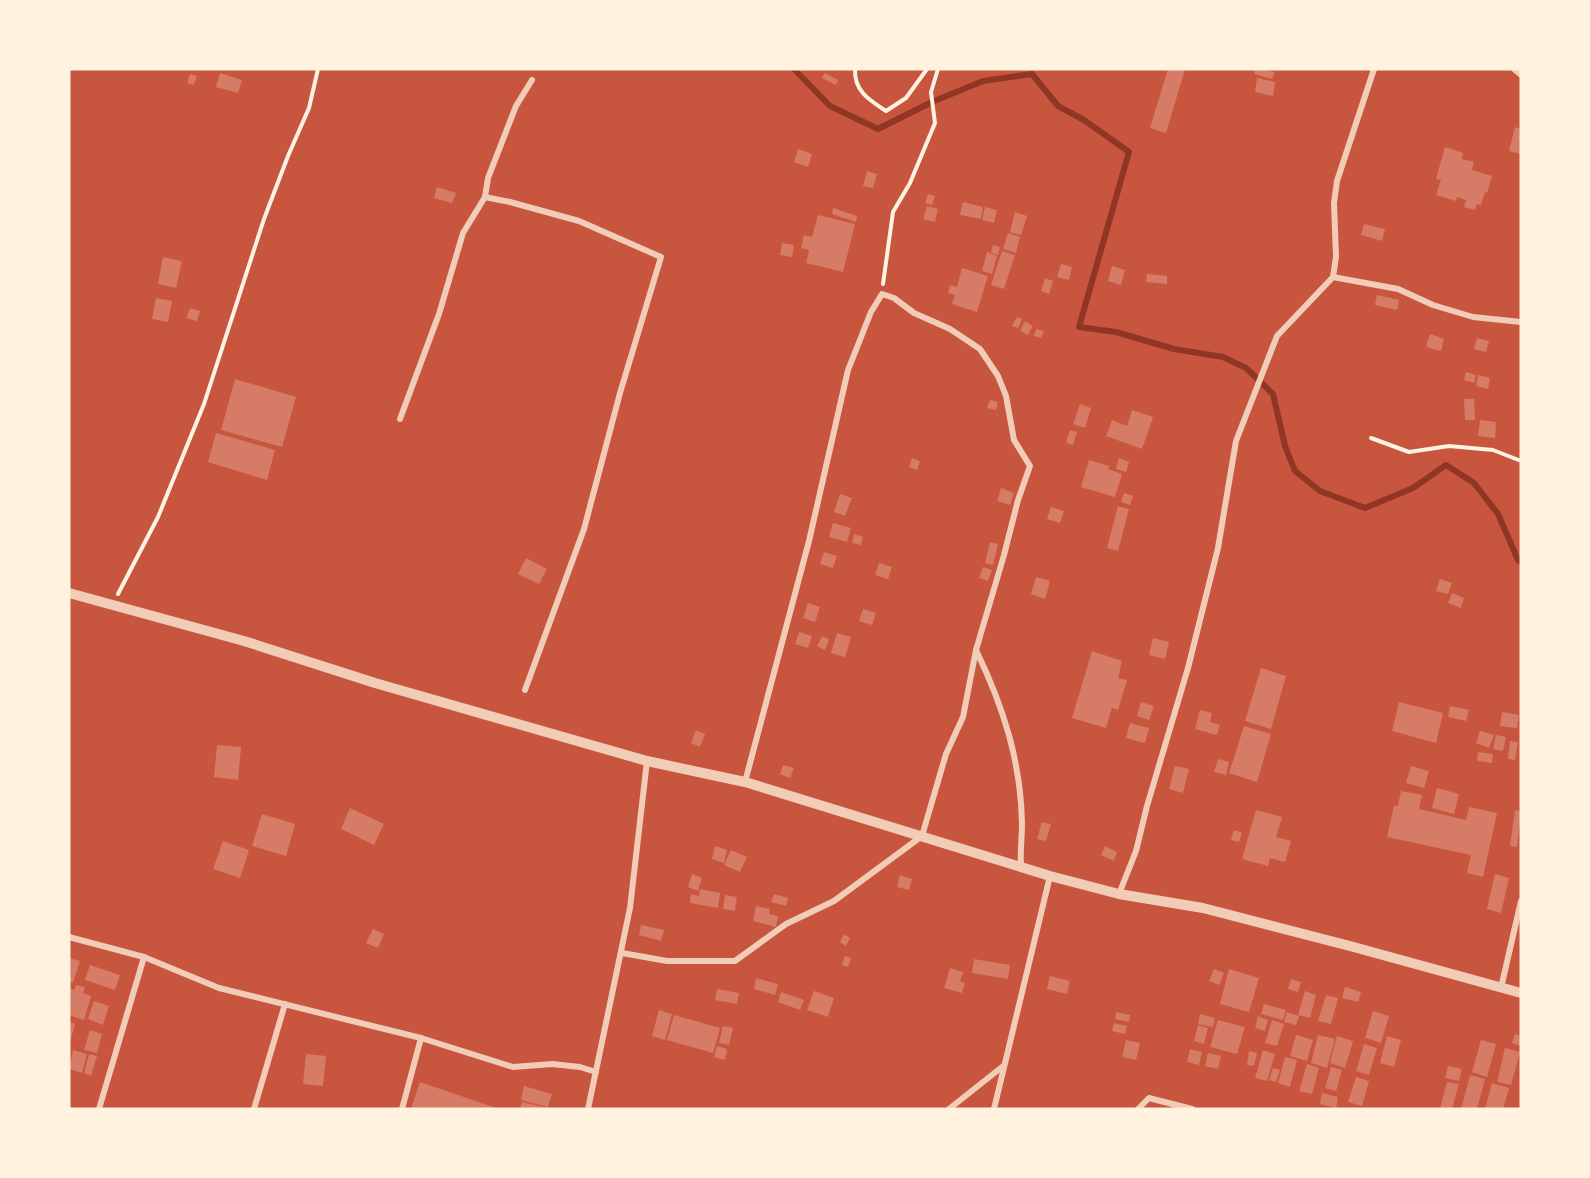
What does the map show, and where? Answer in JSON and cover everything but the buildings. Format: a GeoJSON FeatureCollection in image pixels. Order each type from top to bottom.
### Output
{"type":"FeatureCollection","features":[{"type":"Feature","properties":{"kind":"street"},"geometry":{"type":"LineString","coordinates":[[1119,894],[1136,851],[1188,668],[1218,548],[1236,441],[1277,336],[1333,278],[1336,257],[1334,202],[1337,181],[1374,69]]}},
{"type":"Feature","properties":{"kind":"street"},"geometry":{"type":"LineString","coordinates":[[1514,69],[1521,75]]}},
{"type":"Feature","properties":{"kind":"street"},"geometry":{"type":"LineString","coordinates":[[400,419],[439,314],[464,233],[485,197],[488,178],[516,106],[532,80]]}},
{"type":"Feature","properties":{"kind":"street"},"geometry":{"type":"LineString","coordinates":[[485,197],[579,221],[661,257],[620,393],[584,529],[525,690]]}},
{"type":"Feature","properties":{"kind":"street"},"geometry":{"type":"LineString","coordinates":[[1333,278],[1398,290],[1473,317],[1521,322]]}},
{"type":"Feature","properties":{"kind":"street"},"geometry":{"type":"LineString","coordinates":[[622,953],[667,961],[735,961],[786,924],[834,901],[922,836],[946,754],[963,717],[976,650],[1005,555],[1018,500],[1030,466],[1014,440],[1006,396],[998,376],[980,349],[950,329],[914,312],[894,298],[882,294],[871,312],[848,370],[809,541],[745,782]]}},
{"type":"Feature","properties":{"kind":"street"},"geometry":{"type":"LineString","coordinates":[[69,593],[244,641],[375,683],[647,761],[745,782],[1021,865],[1050,876],[1119,894],[1203,908],[1521,993]]}},
{"type":"Feature","properties":{"kind":"street"},"geometry":{"type":"LineString","coordinates":[[976,650],[1002,706],[1011,741],[1022,824],[1021,865]]}},
{"type":"Feature","properties":{"kind":"street"},"geometry":{"type":"LineString","coordinates":[[588,1109],[630,908],[647,761]]}},
{"type":"Feature","properties":{"kind":"street"},"geometry":{"type":"LineString","coordinates":[[994,1109],[1002,1067],[1050,876]]}},
{"type":"Feature","properties":{"kind":"street"},"geometry":{"type":"LineString","coordinates":[[1501,988],[1521,901]]}},
{"type":"Feature","properties":{"kind":"street"},"geometry":{"type":"LineString","coordinates":[[69,937],[144,957],[219,988],[421,1038],[513,1067],[552,1064],[580,1067],[596,1072]]}},
{"type":"Feature","properties":{"kind":"street"},"geometry":{"type":"LineString","coordinates":[[99,1109],[144,957]]}},
{"type":"Feature","properties":{"kind":"street"},"geometry":{"type":"LineString","coordinates":[[254,1109],[285,1004]]}},
{"type":"Feature","properties":{"kind":"street"},"geometry":{"type":"LineString","coordinates":[[402,1109],[421,1038]]}},
{"type":"Feature","properties":{"kind":"street"},"geometry":{"type":"LineString","coordinates":[[949,1109],[1002,1067]]}},
{"type":"Feature","properties":{"kind":"street"},"geometry":{"type":"LineString","coordinates":[[1138,1109],[1149,1098],[1192,1109]]}},
{"type":"Feature","properties":{"kind":"path"},"geometry":{"type":"LineString","coordinates":[[113,604],[158,517],[204,404],[264,219],[309,108],[318,69]]}},
{"type":"Feature","properties":{"kind":"path"},"geometry":{"type":"LineString","coordinates":[[855,69],[854,79],[864,97],[886,111],[906,98],[927,69]]}},
{"type":"Feature","properties":{"kind":"path"},"geometry":{"type":"LineString","coordinates":[[882,294],[893,212],[910,183],[935,123],[931,92],[938,69]]}},
{"type":"Feature","properties":{"kind":"path"},"geometry":{"type":"LineString","coordinates":[[1371,438],[1409,452],[1449,446],[1493,450],[1521,461]]}},
{"type":"Feature","properties":{"kind":"waterway"},"geometry":{"type":"LineString","coordinates":[[794,69],[830,106],[878,129],[932,102],[983,81],[1032,74],[1058,106],[1084,120],[1129,152],[1079,327],[1116,332],[1174,349],[1223,357],[1246,368],[1273,394],[1285,446],[1295,471],[1320,491],[1365,508],[1413,488],[1446,465],[1474,483],[1498,514],[1518,560],[1521,562]]}}]}
